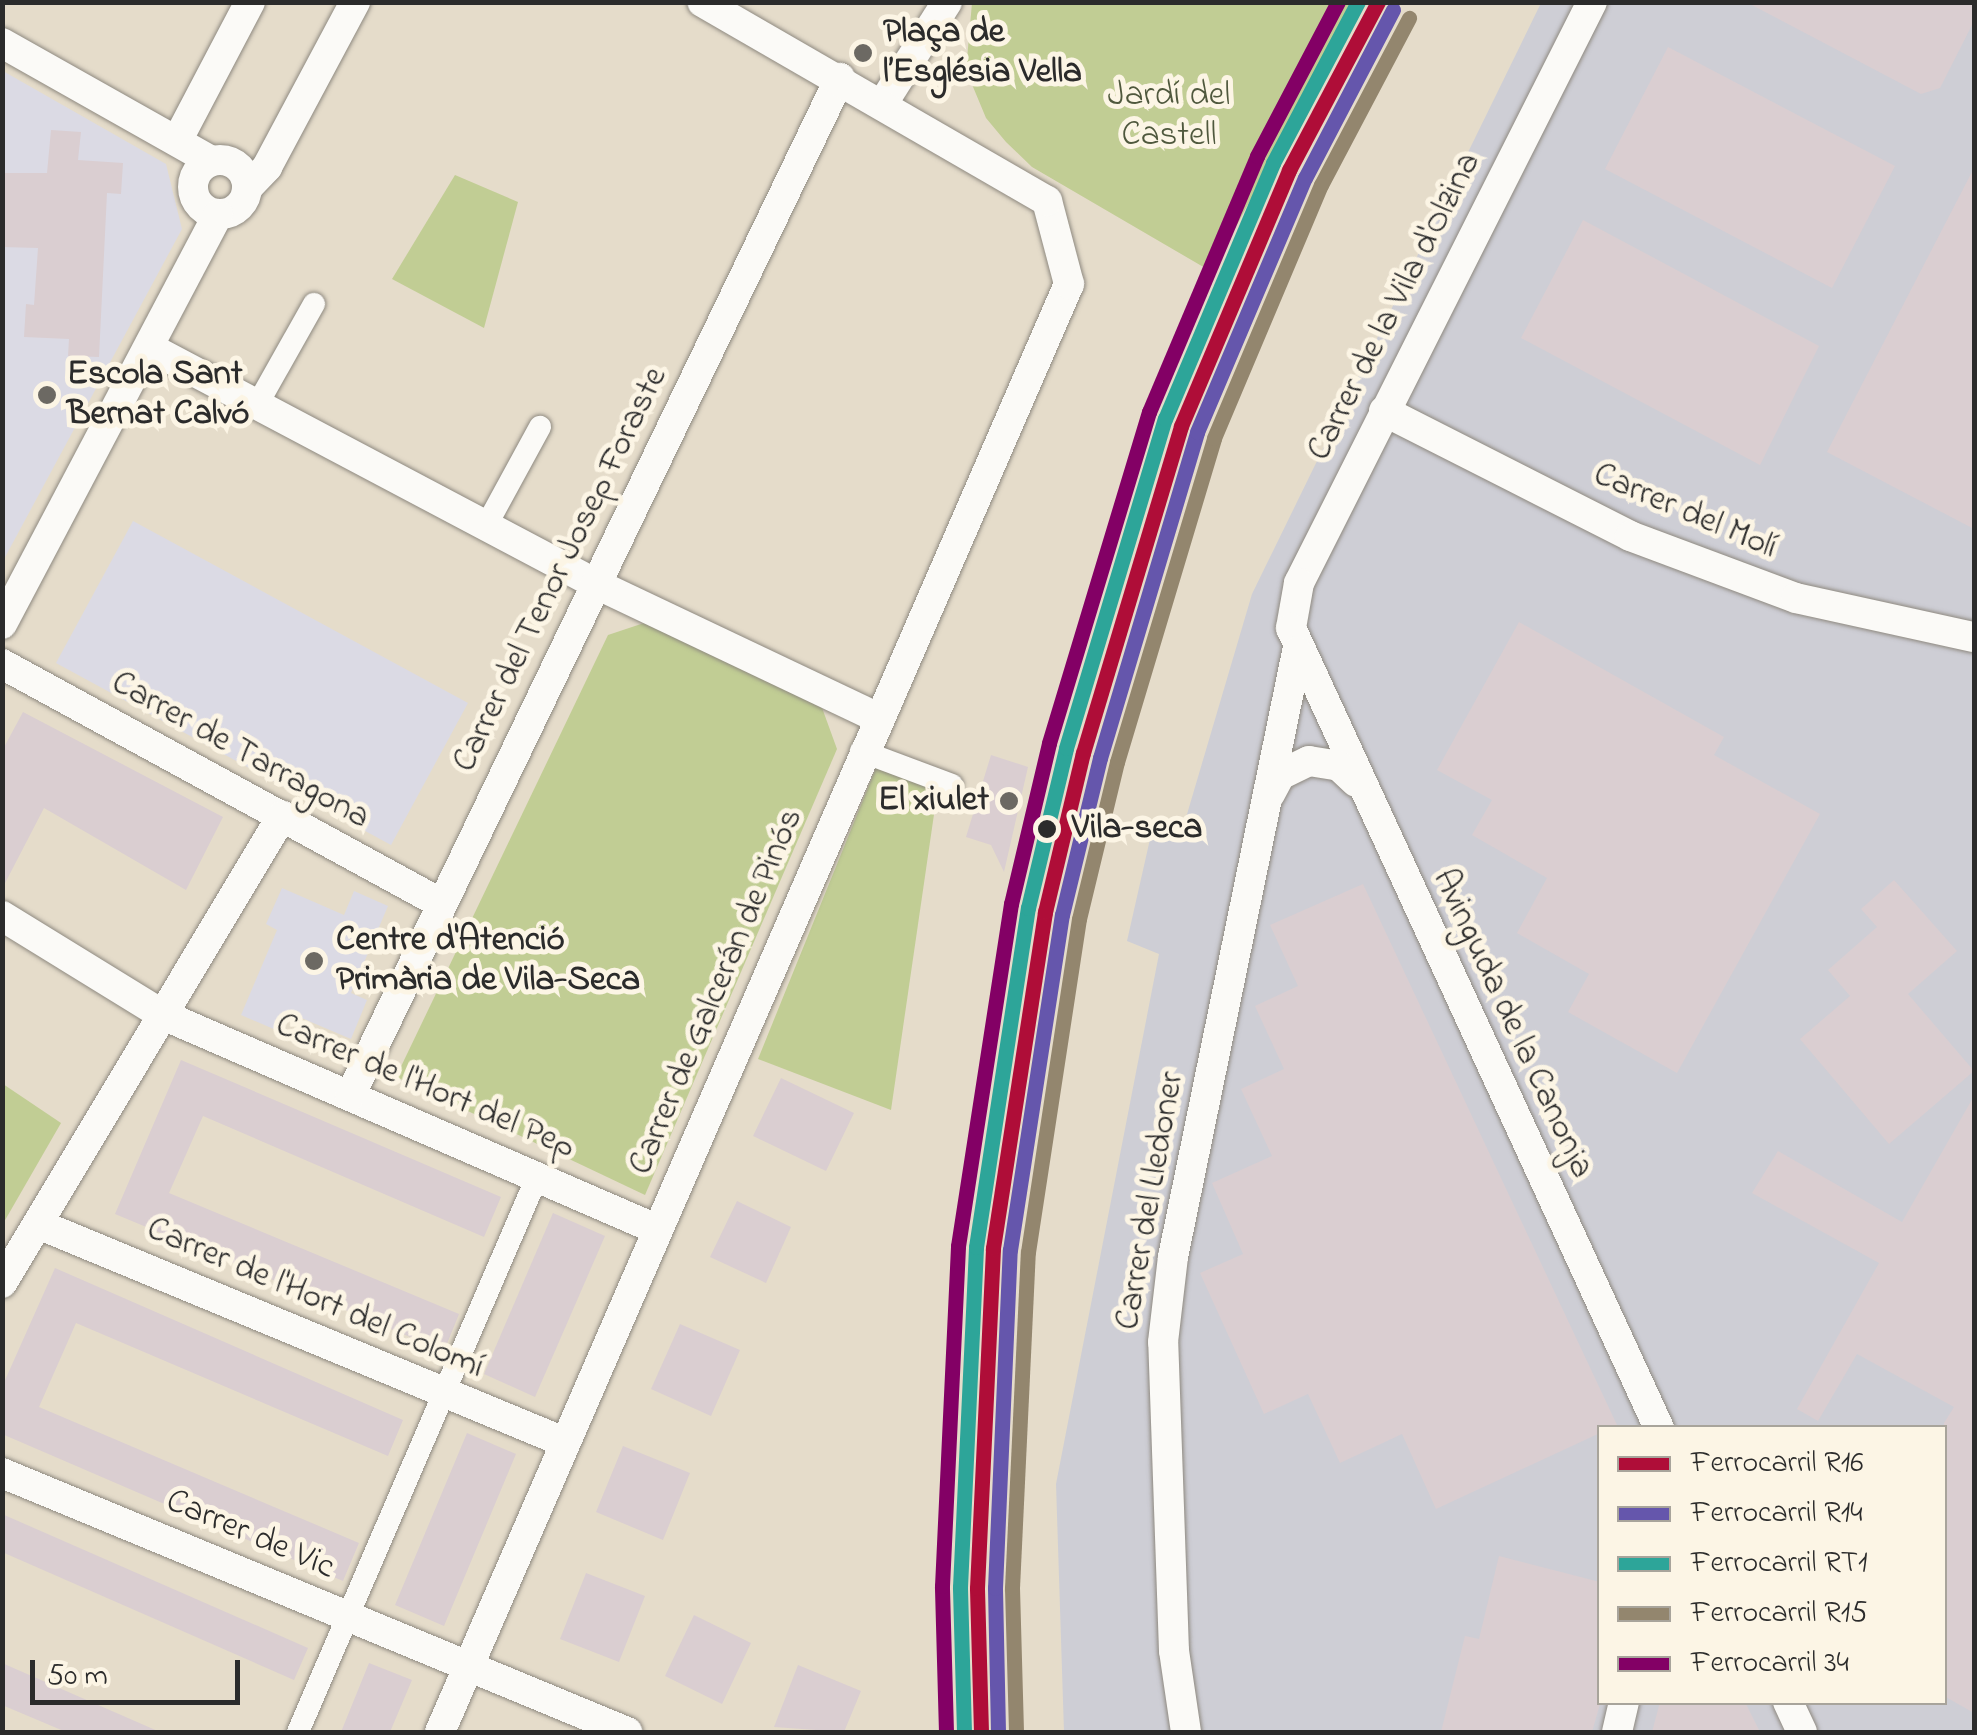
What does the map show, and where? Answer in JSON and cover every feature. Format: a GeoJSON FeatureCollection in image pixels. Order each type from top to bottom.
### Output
{"type":"FeatureCollection","features":[{"type":"Feature","properties":{"kind":"street"},"geometry":{"type":"LineString","coordinates":[[177,141],[250,2]]}},
{"type":"Feature","properties":{"kind":"street"},"geometry":{"type":"LineString","coordinates":[[2,624],[152,349],[218,215],[242,204],[248,188],[267,167],[355,2]]}},
{"type":"Feature","properties":{"kind":"street"},"geometry":{"type":"LineString","coordinates":[[702,2],[883,104],[947,2]]}},
{"type":"Feature","properties":{"kind":"street","name":"Carrer de la Vila d'Olzina"},"geometry":{"type":"LineString","coordinates":[[1297,652],[1291,628],[1295,593],[1592,2]]}},
{"type":"Feature","properties":{"kind":"street"},"geometry":{"type":"LineString","coordinates":[[2,42],[211,161],[236,164],[248,188]]}},
{"type":"Feature","properties":{"kind":"street","name":"Carrer del Tenor Josep Foraste"},"geometry":{"type":"LineString","coordinates":[[350,1096],[840,78]]}},
{"type":"Feature","properties":{"kind":"street","name":"Carrer de Galcerán de Pinós"},"geometry":{"type":"LineString","coordinates":[[440,1732],[876,717],[1070,284],[1048,201],[883,104]]}},
{"type":"Feature","properties":{"kind":"street"},"geometry":{"type":"LineString","coordinates":[[211,161],[197,172],[194,190],[202,206],[218,215]]}},
{"type":"Feature","properties":{"kind":"street"},"geometry":{"type":"LineString","coordinates":[[256,405],[314,304]]}},
{"type":"Feature","properties":{"kind":"street"},"geometry":{"type":"LineString","coordinates":[[152,349],[596,584],[876,717]]}},
{"type":"Feature","properties":{"kind":"street","name":"Carrer del Molí"},"geometry":{"type":"LineString","coordinates":[[1384,411],[1630,536],[1796,598],[1974,637]]}},
{"type":"Feature","properties":{"kind":"street"},"geometry":{"type":"LineString","coordinates":[[486,526],[540,428]]}},
{"type":"Feature","properties":{"kind":"street","name":"Avinguda de la Canonja"},"geometry":{"type":"LineString","coordinates":[[1297,652],[1658,1425]]}},
{"type":"Feature","properties":{"kind":"street","name":"Carrer del Lledoner"},"geometry":{"type":"LineString","coordinates":[[1186,1732],[1174,1651],[1162,1342],[1174,1257],[1297,652]]}},
{"type":"Feature","properties":{"kind":"street","name":"Carrer de Tarragona"},"geometry":{"type":"LineString","coordinates":[[2,664],[442,904]]}},
{"type":"Feature","properties":{"kind":"street"},"geometry":{"type":"LineString","coordinates":[[862,751],[952,785]]}},
{"type":"Feature","properties":{"kind":"street","name":"Carrer del Lledoner"},"geometry":{"type":"LineString","coordinates":[[1265,806],[1280,775],[1308,761],[1339,766],[1360,786]]}},
{"type":"Feature","properties":{"kind":"street"},"geometry":{"type":"LineString","coordinates":[[2,1284],[282,816]]}},
{"type":"Feature","properties":{"kind":"street","name":"Carrer de l'Hort del Pep"},"geometry":{"type":"LineString","coordinates":[[2,916],[163,1015],[656,1228]]}},
{"type":"Feature","properties":{"kind":"street"},"geometry":{"type":"LineString","coordinates":[[298,1732],[537,1177]]}},
{"type":"Feature","properties":{"kind":"street","name":"Carrer de l'Hort del Colomí"},"geometry":{"type":"LineString","coordinates":[[38,1224],[564,1442]]}},
{"type":"Feature","properties":{"kind":"street","name":"Carrer de Vic"},"geometry":{"type":"LineString","coordinates":[[2,1473],[627,1732]]}},
{"type":"Feature","properties":{"kind":"street"},"geometry":{"type":"LineString","coordinates":[[1617,1732],[1623,1705]]}},
{"type":"Feature","properties":{"kind":"street"},"geometry":{"type":"LineString","coordinates":[[1789,1705],[1802,1732]]}},
{"type":"Feature","properties":{"kind":"shaded area"},"geometry":{"type":"Polygon","coordinates":[[[1541,3],[1974,3],[1974,1732],[1064,1732],[1056,1484],[1159,954],[1127,941],[1155,817],[1185,821],[1252,594],[1541,3]]]}},
{"type":"Feature","properties":{"kind":"shaded area","name":"Escola Sant Bernat Calvó"},"geometry":{"type":"Polygon","coordinates":[[[3,71],[166,164],[182,229],[3,561],[3,71]]]}},
{"type":"Feature","properties":{"kind":"shaded area"},"geometry":{"type":"Polygon","coordinates":[[[133,521],[468,703],[391,845],[56,663],[133,521]]]}},
{"type":"Feature","properties":{"kind":"shaded area","name":"Centre d'Atenció Primària de Vila-Seca"},"geometry":{"type":"Polygon","coordinates":[[[282,888],[344,915],[354,891],[388,906],[351,993],[367,1000],[351,1039],[285,1011],[276,1030],[241,1015],[277,930],[266,924],[282,888]]]}},
{"type":"Feature","properties":{"kind":"green space","name":"Jardí del Castell"},"geometry":{"type":"Polygon","coordinates":[[[972,2],[1355,3],[1212,272],[1032,167],[1006,142],[986,118],[966,70],[972,2]]]}},
{"type":"Feature","properties":{"kind":"green space"},"geometry":{"type":"Polygon","coordinates":[[[455,175],[518,202],[484,328],[392,279],[455,175]]]}},
{"type":"Feature","properties":{"kind":"green space"},"geometry":{"type":"Polygon","coordinates":[[[653,620],[821,705],[837,749],[645,1195],[396,1077],[608,635],[653,620]]]}},
{"type":"Feature","properties":{"kind":"green space"},"geometry":{"type":"Polygon","coordinates":[[[880,758],[939,780],[891,1110],[758,1059],[880,758]]]}},
{"type":"Feature","properties":{"kind":"green space"},"geometry":{"type":"Polygon","coordinates":[[[3,1084],[61,1123],[4,1222],[2,1221],[3,1084]]]}},
{"type":"Feature","properties":{"kind":"building"},"geometry":{"type":"Polygon","coordinates":[[[1746,2],[1974,2],[1974,21],[1940,88],[1921,94],[1746,2]]]}},
{"type":"Feature","properties":{"kind":"building"},"geometry":{"type":"Polygon","coordinates":[[[1668,47],[1895,166],[1832,288],[1605,169],[1668,47]]]}},
{"type":"Feature","properties":{"kind":"building"},"geometry":{"type":"Polygon","coordinates":[[[51,130],[81,132],[78,160],[123,163],[121,194],[107,193],[99,357],[68,356],[69,339],[24,337],[26,304],[34,305],[38,248],[2,247],[2,173],[47,173],[51,130]]]}},
{"type":"Feature","properties":{"kind":"building"},"geometry":{"type":"Polygon","coordinates":[[[1974,168],[1974,529],[1827,452],[1974,168]]]}},
{"type":"Feature","properties":{"kind":"building"},"geometry":{"type":"Polygon","coordinates":[[[1583,220],[1819,346],[1760,465],[1521,338],[1583,220]]]}},
{"type":"Feature","properties":{"kind":"building"},"geometry":{"type":"Polygon","coordinates":[[[1519,622],[1724,737],[1714,755],[1820,814],[1677,1073],[1568,1012],[1589,974],[1517,933],[1547,878],[1472,835],[1492,800],[1437,770],[1519,622]]]}},
{"type":"Feature","properties":{"kind":"building"},"geometry":{"type":"Polygon","coordinates":[[[23,712],[223,817],[186,890],[44,808],[2,889],[2,751],[23,712]]]}},
{"type":"Feature","properties":{"kind":"building"},"geometry":{"type":"Polygon","coordinates":[[[991,755],[1028,767],[1004,872],[991,845],[966,837],[991,755]]]}},
{"type":"Feature","properties":{"kind":"building"},"geometry":{"type":"Polygon","coordinates":[[[1894,880],[1957,951],[1908,994],[1974,1071],[1889,1144],[1800,1039],[1850,996],[1828,970],[1877,927],[1861,909],[1894,880]]]}},
{"type":"Feature","properties":{"kind":"building"},"geometry":{"type":"Polygon","coordinates":[[[1363,884],[1617,1425],[1597,1425],[1597,1434],[1436,1509],[1402,1434],[1340,1463],[1308,1394],[1264,1414],[1200,1273],[1243,1254],[1212,1183],[1272,1156],[1241,1089],[1284,1069],[1255,1006],[1298,986],[1270,925],[1363,884]]]}},
{"type":"Feature","properties":{"kind":"building"},"geometry":{"type":"Polygon","coordinates":[[[181,1060],[501,1197],[484,1237],[203,1116],[169,1193],[459,1314],[444,1351],[115,1214],[181,1060]]]}},
{"type":"Feature","properties":{"kind":"building"},"geometry":{"type":"Polygon","coordinates":[[[781,1078],[854,1113],[826,1171],[753,1136],[781,1078]]]}},
{"type":"Feature","properties":{"kind":"building"},"geometry":{"type":"Polygon","coordinates":[[[1974,1096],[1974,1713],[1947,1698],[1944,1423],[1954,1407],[1857,1354],[1818,1421],[1797,1409],[1879,1263],[1752,1193],[1778,1151],[1902,1222],[1974,1096]]]}},
{"type":"Feature","properties":{"kind":"building"},"geometry":{"type":"Polygon","coordinates":[[[737,1201],[791,1227],[766,1283],[710,1257],[737,1201]]]}},
{"type":"Feature","properties":{"kind":"building"},"geometry":{"type":"Polygon","coordinates":[[[553,1213],[605,1236],[535,1397],[484,1374],[553,1213]]]}},
{"type":"Feature","properties":{"kind":"building"},"geometry":{"type":"Polygon","coordinates":[[[55,1268],[403,1420],[388,1456],[76,1323],[39,1407],[359,1543],[343,1581],[2,1434],[2,1387],[55,1268]]]}},
{"type":"Feature","properties":{"kind":"building"},"geometry":{"type":"Polygon","coordinates":[[[680,1324],[740,1350],[711,1416],[651,1389],[680,1324]]]}},
{"type":"Feature","properties":{"kind":"building"},"geometry":{"type":"Polygon","coordinates":[[[467,1433],[516,1454],[444,1626],[395,1605],[467,1433]]]}},
{"type":"Feature","properties":{"kind":"building"},"geometry":{"type":"Polygon","coordinates":[[[623,1446],[690,1473],[663,1540],[596,1512],[623,1446]]]}},
{"type":"Feature","properties":{"kind":"building"},"geometry":{"type":"Polygon","coordinates":[[[2,1514],[308,1648],[294,1680],[2,1552],[2,1514]]]}},
{"type":"Feature","properties":{"kind":"building"},"geometry":{"type":"Polygon","coordinates":[[[1499,1556],[1597,1581],[1600,1705],[1592,1732],[1441,1732],[1465,1636],[1479,1639],[1499,1556]]]}},
{"type":"Feature","properties":{"kind":"building"},"geometry":{"type":"Polygon","coordinates":[[[586,1573],[645,1596],[619,1662],[560,1639],[586,1573]]]}},
{"type":"Feature","properties":{"kind":"building"},"geometry":{"type":"Polygon","coordinates":[[[694,1615],[751,1643],[722,1704],[665,1676],[694,1615]]]}},
{"type":"Feature","properties":{"kind":"building"},"geometry":{"type":"Polygon","coordinates":[[[2,1663],[160,1732],[66,1732],[2,1705],[2,1663]]]}},
{"type":"Feature","properties":{"kind":"building"},"geometry":{"type":"Polygon","coordinates":[[[369,1663],[412,1680],[390,1732],[341,1732],[369,1663]]]}},
{"type":"Feature","properties":{"kind":"building"},"geometry":{"type":"Polygon","coordinates":[[[798,1665],[861,1691],[844,1732],[774,1727],[798,1665]]]}},
{"type":"Feature","properties":{"kind":"building"},"geometry":{"type":"Polygon","coordinates":[[[1659,1705],[1746,1705],[1760,1732],[1652,1732],[1659,1705]]]}},
{"type":"Feature","properties":{"kind":"rail line","name":"34"},"geometry":{"type":"LineString","coordinates":[[946,1732],[942,1586],[958,1246],[1011,904],[1049,743],[1149,412],[1257,156],[1338,2]]}},
{"type":"Feature","properties":{"kind":"rail line","name":"RT1"},"geometry":{"type":"LineString","coordinates":[[964,1732],[960,1587],[976,1247],[1028,908],[1066,748],[1165,419],[1273,163],[1358,2]]}},
{"type":"Feature","properties":{"kind":"rail line","name":"R16"},"geometry":{"type":"LineString","coordinates":[[981,1732],[977,1588],[993,1248],[1045,912],[1083,753],[1181,426],[1289,170],[1378,2]]}},
{"type":"Feature","properties":{"kind":"rail line","name":"R14"},"geometry":{"type":"LineString","coordinates":[[998,1732],[995,1588],[1010,1250],[1062,915],[1100,758],[1197,432],[1305,178],[1393,10]]}},
{"type":"Feature","properties":{"kind":"rail line","name":"R15"},"geometry":{"type":"LineString","coordinates":[[1016,1731],[1012,1588],[1028,1252],[1079,919],[1117,762],[1214,438],[1321,185],[1409,18]]}},
{"type":"Feature","properties":{"kind":"place","name":"Plaça de l’Església Vella"},"geometry":{"type":"Point","coordinates":[863,53]}},
{"type":"Feature","properties":{"kind":"place","name":"Escola Sant Bernat Calvó"},"geometry":{"type":"Point","coordinates":[47,395]}},
{"type":"Feature","properties":{"kind":"place","name":"El xiulet"},"geometry":{"type":"Point","coordinates":[1009,801]}},
{"type":"Feature","properties":{"kind":"place","name":"Vila-seca"},"geometry":{"type":"Point","coordinates":[1047,829]}},
{"type":"Feature","properties":{"kind":"place","name":"Centre d'Atenció Primària de Vila-Seca"},"geometry":{"type":"Point","coordinates":[314,961]}}]}
